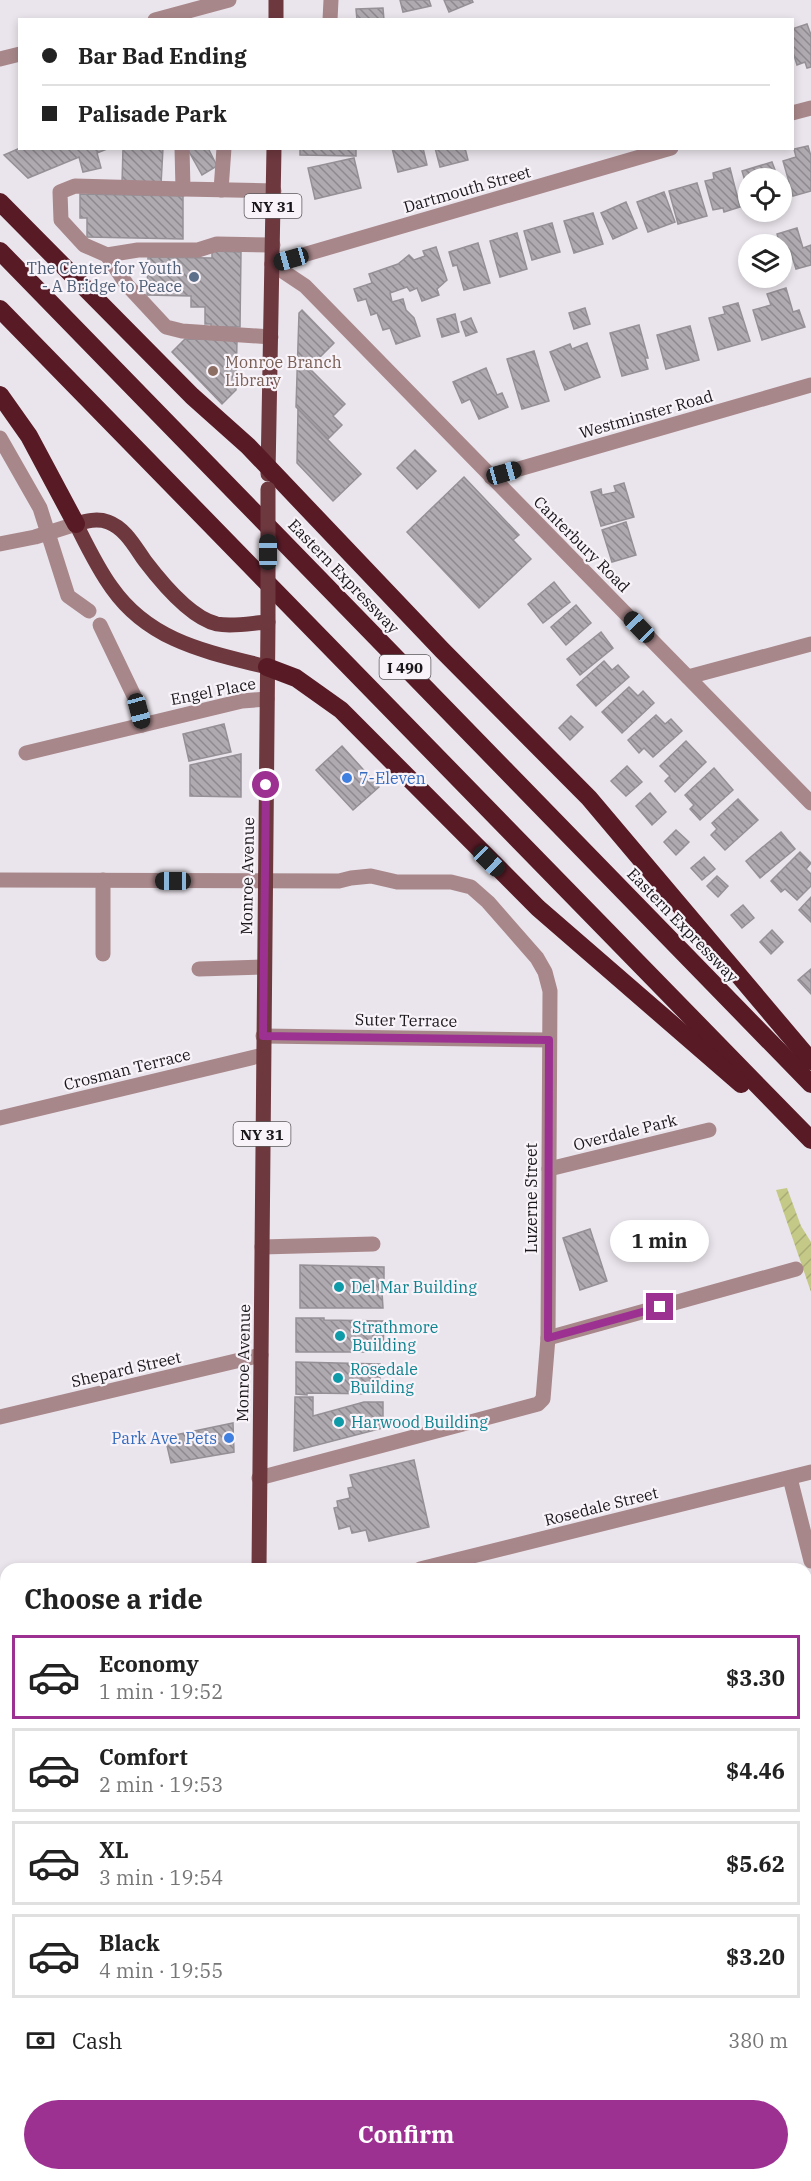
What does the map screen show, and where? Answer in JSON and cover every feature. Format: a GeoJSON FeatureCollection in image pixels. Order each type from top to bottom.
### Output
{"type":"FeatureCollection","features":[{"type":"Feature","properties":{"kind":"highway"},"geometry":{"type":"LineString","coordinates":[[0,202],[172,377],[244,443],[442,650],[589,798],[811,1061]]}},
{"type":"Feature","properties":{"kind":"highway","name":"Eastern Expressway"},"geometry":{"type":"LineString","coordinates":[[0,251],[811,1084]]}},
{"type":"Feature","properties":{"kind":"highway","name":"I 490"},"geometry":{"type":"LineString","coordinates":[[0,309],[811,1140]]}},
{"type":"Feature","properties":{"kind":"highway"},"geometry":{"type":"LineString","coordinates":[[0,395],[29,436],[76,524]]}},
{"type":"Feature","properties":{"kind":"highway"},"geometry":{"type":"LineString","coordinates":[[267,667],[296,678],[341,710],[538,908],[811,1145]]}},
{"type":"Feature","properties":{"kind":"main road"},"geometry":{"type":"LineString","coordinates":[[276,0],[276,18]]}},
{"type":"Feature","properties":{"kind":"main road","name":"Monroe Avenue"},"geometry":{"type":"LineString","coordinates":[[259,1563],[268,468],[274,150]]}},
{"type":"Feature","properties":{"kind":"main road"},"geometry":{"type":"LineString","coordinates":[[267,667],[184,644],[146,622],[128,608],[113,590],[76,524],[100,520],[120,529],[166,586],[187,606],[211,622],[226,625],[268,622]]}},
{"type":"Feature","properties":{"kind":"street"},"geometry":{"type":"LineString","coordinates":[[330,0],[330,18]]}},
{"type":"Feature","properties":{"kind":"street"},"geometry":{"type":"LineString","coordinates":[[173,11],[224,2],[219,18]]}},
{"type":"Feature","properties":{"kind":"street"},"geometry":{"type":"LineString","coordinates":[[0,59],[18,54]]}},
{"type":"Feature","properties":{"kind":"street"},"geometry":{"type":"LineString","coordinates":[[794,112],[811,108]]}},
{"type":"Feature","properties":{"kind":"street"},"geometry":{"type":"LineString","coordinates":[[182,150],[183,189]]}},
{"type":"Feature","properties":{"kind":"street"},"geometry":{"type":"LineString","coordinates":[[221,190],[224,150]]}},
{"type":"Feature","properties":{"kind":"street","name":"Dartmouth Street"},"geometry":{"type":"LineString","coordinates":[[273,264],[664,150]]}},
{"type":"Feature","properties":{"kind":"street"},"geometry":{"type":"LineString","coordinates":[[271,337],[182,331],[166,327],[127,285],[106,255],[84,245],[61,220],[60,192],[75,186],[274,191]]}},
{"type":"Feature","properties":{"kind":"street"},"geometry":{"type":"LineString","coordinates":[[106,255],[138,250],[198,250],[217,244],[273,245]]}},
{"type":"Feature","properties":{"kind":"street","name":"Canterbury Road"},"geometry":{"type":"LineString","coordinates":[[273,264],[305,286],[811,803]]}},
{"type":"Feature","properties":{"kind":"street","name":"Westminster Road"},"geometry":{"type":"LineString","coordinates":[[491,477],[811,385]]}},
{"type":"Feature","properties":{"kind":"street"},"geometry":{"type":"LineString","coordinates":[[0,438],[36,499],[68,596],[89,610]]}},
{"type":"Feature","properties":{"kind":"street"},"geometry":{"type":"LineString","coordinates":[[0,544],[49,533],[76,524]]}},
{"type":"Feature","properties":{"kind":"street"},"geometry":{"type":"LineString","coordinates":[[100,625],[135,698],[142,725]]}},
{"type":"Feature","properties":{"kind":"street"},"geometry":{"type":"LineString","coordinates":[[688,677],[811,644]]}},
{"type":"Feature","properties":{"kind":"street","name":"Engel Place"},"geometry":{"type":"LineString","coordinates":[[26,753],[242,701],[267,699]]}},
{"type":"Feature","properties":{"kind":"street","name":"Luzerne Street"},"geometry":{"type":"LineString","coordinates":[[259,1478],[538,1404],[545,1393],[548,1338],[550,991],[545,972],[537,958],[488,902],[471,887],[451,882],[397,882],[371,876],[339,881],[265,882]]}},
{"type":"Feature","properties":{"kind":"street"},"geometry":{"type":"LineString","coordinates":[[0,879],[265,882]]}},
{"type":"Feature","properties":{"kind":"street"},"geometry":{"type":"LineString","coordinates":[[102,880],[103,954]]}},
{"type":"Feature","properties":{"kind":"street"},"geometry":{"type":"LineString","coordinates":[[199,969],[264,967]]}},
{"type":"Feature","properties":{"kind":"street","name":"Suter Terrace"},"geometry":{"type":"LineString","coordinates":[[263,1036],[549,1040]]}},
{"type":"Feature","properties":{"kind":"street","name":"Crosman Terrace"},"geometry":{"type":"LineString","coordinates":[[0,1118],[263,1055]]}},
{"type":"Feature","properties":{"kind":"street","name":"Overdale Park"},"geometry":{"type":"LineString","coordinates":[[549,1169],[710,1130]]}},
{"type":"Feature","properties":{"kind":"street"},"geometry":{"type":"LineString","coordinates":[[262,1247],[373,1244]]}},
{"type":"Feature","properties":{"kind":"street"},"geometry":{"type":"LineString","coordinates":[[548,1338],[796,1269]]}},
{"type":"Feature","properties":{"kind":"street","name":"Shepard Street"},"geometry":{"type":"LineString","coordinates":[[0,1417],[261,1355]]}},
{"type":"Feature","properties":{"kind":"street","name":"Rosedale Street"},"geometry":{"type":"LineString","coordinates":[[444,1563],[811,1472]]}},
{"type":"Feature","properties":{"kind":"street"},"geometry":{"type":"LineString","coordinates":[[789,1478],[811,1561]]}},
{"type":"Feature","properties":{"kind":"green space"},"geometry":{"type":"Polygon","coordinates":[[[787,1188],[801,1226],[811,1242],[811,1292],[776,1190],[787,1188]]]}},
{"type":"Feature","properties":{"kind":"building"},"geometry":{"type":"Polygon","coordinates":[[[400,0],[429,0],[431,6],[403,12],[400,0]]]}},
{"type":"Feature","properties":{"kind":"building"},"geometry":{"type":"Polygon","coordinates":[[[444,0],[472,0],[473,2],[449,12],[444,0]]]}},
{"type":"Feature","properties":{"kind":"building"},"geometry":{"type":"Polygon","coordinates":[[[383,8],[384,18],[357,18],[356,9],[383,8]]]}},
{"type":"Feature","properties":{"kind":"building"},"geometry":{"type":"Polygon","coordinates":[[[807,24],[811,35],[811,67],[807,68],[805,62],[797,65],[794,55],[794,28],[807,24]]]}},
{"type":"Feature","properties":{"kind":"building"},"geometry":{"type":"Polygon","coordinates":[[[808,146],[811,156],[811,191],[793,196],[792,168],[785,168],[783,161],[796,157],[794,149],[808,146]]]}},
{"type":"Feature","properties":{"kind":"building"},"geometry":{"type":"Polygon","coordinates":[[[18,149],[104,150],[97,153],[101,168],[83,172],[79,157],[28,178],[4,155],[18,149]]]}},
{"type":"Feature","properties":{"kind":"building"},"geometry":{"type":"Polygon","coordinates":[[[123,150],[163,150],[161,185],[122,183],[123,150]]]}},
{"type":"Feature","properties":{"kind":"building"},"geometry":{"type":"Polygon","coordinates":[[[188,150],[209,150],[217,166],[202,175],[188,150]]]}},
{"type":"Feature","properties":{"kind":"building"},"geometry":{"type":"Polygon","coordinates":[[[300,150],[356,150],[356,156],[300,155],[300,150]]]}},
{"type":"Feature","properties":{"kind":"building"},"geometry":{"type":"Polygon","coordinates":[[[392,150],[423,150],[427,165],[398,172],[392,150]]]}},
{"type":"Feature","properties":{"kind":"building"},"geometry":{"type":"Polygon","coordinates":[[[436,150],[466,150],[468,160],[440,167],[436,150]]]}},
{"type":"Feature","properties":{"kind":"building"},"geometry":{"type":"Polygon","coordinates":[[[354,158],[361,188],[315,199],[308,168],[354,158]]]}},
{"type":"Feature","properties":{"kind":"building"},"geometry":{"type":"Polygon","coordinates":[[[772,162],[774,168],[752,168],[772,162]]]}},
{"type":"Feature","properties":{"kind":"building"},"geometry":{"type":"Polygon","coordinates":[[[730,168],[738,208],[724,212],[723,208],[713,210],[705,181],[714,179],[713,173],[730,168]]]}},
{"type":"Feature","properties":{"kind":"building"},"geometry":{"type":"Polygon","coordinates":[[[697,183],[707,216],[678,224],[669,191],[697,183]]]}},
{"type":"Feature","properties":{"kind":"building"},"geometry":{"type":"Polygon","coordinates":[[[664,192],[675,222],[648,232],[637,202],[664,192]]]}},
{"type":"Feature","properties":{"kind":"building"},"geometry":{"type":"Polygon","coordinates":[[[80,194],[183,196],[183,239],[87,237],[87,218],[80,218],[80,194]]]}},
{"type":"Feature","properties":{"kind":"building"},"geometry":{"type":"Polygon","coordinates":[[[626,202],[637,228],[613,239],[601,213],[626,202]]]}},
{"type":"Feature","properties":{"kind":"building"},"geometry":{"type":"Polygon","coordinates":[[[593,213],[603,244],[574,253],[564,221],[593,213]]]}},
{"type":"Feature","properties":{"kind":"building"},"geometry":{"type":"Polygon","coordinates":[[[552,223],[560,252],[532,260],[524,231],[552,223]]]}},
{"type":"Feature","properties":{"kind":"building"},"geometry":{"type":"Polygon","coordinates":[[[797,228],[803,248],[811,245],[811,265],[796,269],[792,256],[792,234],[777,234],[797,228]]]}},
{"type":"Feature","properties":{"kind":"building"},"geometry":{"type":"Polygon","coordinates":[[[517,233],[527,269],[500,277],[490,241],[517,233]]]}},
{"type":"Feature","properties":{"kind":"building"},"geometry":{"type":"Polygon","coordinates":[[[478,243],[490,283],[464,290],[457,265],[453,266],[449,252],[478,243]]]}},
{"type":"Feature","properties":{"kind":"building"},"geometry":{"type":"Polygon","coordinates":[[[436,247],[447,280],[437,289],[439,295],[422,301],[417,288],[410,291],[407,287],[390,293],[392,302],[403,299],[406,310],[414,318],[420,336],[396,344],[390,328],[383,330],[377,313],[371,315],[366,299],[358,301],[354,289],[372,283],[369,274],[398,264],[409,255],[414,260],[425,256],[423,251],[436,247]]]}},
{"type":"Feature","properties":{"kind":"building","name":"The Center for Youth - A Bridge to Peace"},"geometry":{"type":"Polygon","coordinates":[[[212,251],[241,252],[240,327],[211,327],[211,324],[205,324],[205,307],[191,307],[191,296],[147,295],[148,257],[212,258],[212,251]]]}},
{"type":"Feature","properties":{"kind":"building"},"geometry":{"type":"Polygon","coordinates":[[[786,288],[793,312],[799,310],[805,327],[762,340],[753,310],[771,305],[767,294],[786,288]]]}},
{"type":"Feature","properties":{"kind":"building"},"geometry":{"type":"Polygon","coordinates":[[[738,303],[750,341],[718,350],[709,318],[725,314],[723,307],[738,303]]]}},
{"type":"Feature","properties":{"kind":"building"},"geometry":{"type":"Polygon","coordinates":[[[585,308],[590,324],[574,329],[569,313],[585,308]]]}},
{"type":"Feature","properties":{"kind":"building"},"geometry":{"type":"Polygon","coordinates":[[[302,310],[334,343],[309,368],[345,404],[333,416],[342,425],[328,439],[296,407],[299,313],[302,310]]]}},
{"type":"Feature","properties":{"kind":"building"},"geometry":{"type":"Polygon","coordinates":[[[455,314],[459,332],[442,337],[437,319],[455,314]]]}},
{"type":"Feature","properties":{"kind":"building"},"geometry":{"type":"Polygon","coordinates":[[[471,318],[477,332],[466,336],[461,322],[471,318]]]}},
{"type":"Feature","properties":{"kind":"building"},"geometry":{"type":"Polygon","coordinates":[[[639,325],[648,358],[645,358],[648,369],[622,376],[610,333],[639,325]]]}},
{"type":"Feature","properties":{"kind":"building"},"geometry":{"type":"Polygon","coordinates":[[[690,326],[699,360],[666,369],[657,335],[690,326]]]}},
{"type":"Feature","properties":{"kind":"building","name":"Monroe Branch Library"},"geometry":{"type":"Polygon","coordinates":[[[185,339],[237,340],[236,390],[222,404],[172,352],[185,339]]]}},
{"type":"Feature","properties":{"kind":"building"},"geometry":{"type":"Polygon","coordinates":[[[587,343],[600,377],[565,390],[550,352],[570,344],[572,349],[587,343]]]}},
{"type":"Feature","properties":{"kind":"building"},"geometry":{"type":"Polygon","coordinates":[[[534,351],[549,401],[522,409],[507,359],[534,351]]]}},
{"type":"Feature","properties":{"kind":"building"},"geometry":{"type":"Polygon","coordinates":[[[486,368],[497,395],[502,393],[508,407],[479,419],[470,399],[462,403],[453,382],[486,368]]]}},
{"type":"Feature","properties":{"kind":"building"},"geometry":{"type":"Polygon","coordinates":[[[298,409],[361,474],[333,501],[297,463],[298,409]]]}},
{"type":"Feature","properties":{"kind":"building"},"geometry":{"type":"Polygon","coordinates":[[[415,450],[436,471],[417,489],[397,468],[415,450]]]}},
{"type":"Feature","properties":{"kind":"building"},"geometry":{"type":"Polygon","coordinates":[[[464,477],[519,535],[513,540],[531,559],[479,608],[407,532],[464,477]]]}},
{"type":"Feature","properties":{"kind":"building"},"geometry":{"type":"Polygon","coordinates":[[[624,483],[634,517],[601,526],[591,492],[601,489],[602,495],[616,492],[614,486],[624,483]]]}},
{"type":"Feature","properties":{"kind":"building"},"geometry":{"type":"Polygon","coordinates":[[[626,522],[636,555],[612,562],[602,530],[626,522]]]}},
{"type":"Feature","properties":{"kind":"building"},"geometry":{"type":"Polygon","coordinates":[[[554,582],[570,602],[543,623],[528,604],[554,582]]]}},
{"type":"Feature","properties":{"kind":"building"},"geometry":{"type":"Polygon","coordinates":[[[576,605],[591,623],[566,645],[551,627],[576,605]]]}},
{"type":"Feature","properties":{"kind":"building"},"geometry":{"type":"Polygon","coordinates":[[[601,632],[613,648],[580,675],[567,659],[601,632]]]}},
{"type":"Feature","properties":{"kind":"building"},"geometry":{"type":"Polygon","coordinates":[[[604,661],[612,670],[618,665],[629,677],[596,706],[577,685],[604,661]]]}},
{"type":"Feature","properties":{"kind":"building"},"geometry":{"type":"Polygon","coordinates":[[[629,687],[638,696],[643,691],[654,703],[622,733],[602,712],[629,687]]]}},
{"type":"Feature","properties":{"kind":"building"},"geometry":{"type":"Polygon","coordinates":[[[656,715],[665,724],[671,719],[682,731],[653,757],[644,748],[639,753],[628,740],[656,715]]]}},
{"type":"Feature","properties":{"kind":"building"},"geometry":{"type":"Polygon","coordinates":[[[571,716],[583,727],[570,740],[559,728],[571,716]]]}},
{"type":"Feature","properties":{"kind":"building"},"geometry":{"type":"Polygon","coordinates":[[[224,724],[231,752],[189,761],[183,734],[224,724]]]}},
{"type":"Feature","properties":{"kind":"building"},"geometry":{"type":"Polygon","coordinates":[[[686,741],[706,762],[675,792],[665,781],[670,776],[660,766],[686,741]]]}},
{"type":"Feature","properties":{"kind":"building","name":"7-Eleven"},"geometry":{"type":"Polygon","coordinates":[[[342,746],[379,787],[353,810],[316,770],[342,746]]]}},
{"type":"Feature","properties":{"kind":"building"},"geometry":{"type":"Polygon","coordinates":[[[241,754],[241,797],[190,796],[190,765],[241,754]]]}},
{"type":"Feature","properties":{"kind":"building"},"geometry":{"type":"Polygon","coordinates":[[[627,766],[642,782],[626,796],[611,781],[627,766]]]}},
{"type":"Feature","properties":{"kind":"building"},"geometry":{"type":"Polygon","coordinates":[[[714,768],[733,790],[700,820],[690,809],[694,805],[685,795],[714,768]]]}},
{"type":"Feature","properties":{"kind":"building"},"geometry":{"type":"Polygon","coordinates":[[[650,793],[666,812],[652,825],[636,806],[650,793]]]}},
{"type":"Feature","properties":{"kind":"building"},"geometry":{"type":"Polygon","coordinates":[[[738,799],[758,820],[725,850],[711,835],[717,829],[712,823],[738,799]]]}},
{"type":"Feature","properties":{"kind":"building"},"geometry":{"type":"Polygon","coordinates":[[[676,830],[689,842],[676,855],[664,842],[676,830]]]}},
{"type":"Feature","properties":{"kind":"building"},"geometry":{"type":"Polygon","coordinates":[[[781,832],[795,849],[760,878],[746,861],[781,832]]]}},
{"type":"Feature","properties":{"kind":"building"},"geometry":{"type":"Polygon","coordinates":[[[800,852],[811,863],[806,869],[811,874],[811,886],[797,900],[785,889],[781,892],[771,881],[800,852]]]}},
{"type":"Feature","properties":{"kind":"building"},"geometry":{"type":"Polygon","coordinates":[[[704,857],[715,869],[702,880],[691,868],[704,857]]]}},
{"type":"Feature","properties":{"kind":"building"},"geometry":{"type":"Polygon","coordinates":[[[717,876],[728,886],[718,897],[707,886],[717,876]]]}},
{"type":"Feature","properties":{"kind":"building"},"geometry":{"type":"Polygon","coordinates":[[[811,897],[811,922],[799,910],[811,897]]]}},
{"type":"Feature","properties":{"kind":"building"},"geometry":{"type":"Polygon","coordinates":[[[743,905],[754,918],[742,928],[731,915],[743,905]]]}},
{"type":"Feature","properties":{"kind":"building"},"geometry":{"type":"Polygon","coordinates":[[[772,930],[783,942],[771,954],[760,942],[772,930]]]}},
{"type":"Feature","properties":{"kind":"building"},"geometry":{"type":"Polygon","coordinates":[[[811,969],[811,994],[798,980],[811,969]]]}},
{"type":"Feature","properties":{"kind":"building"},"geometry":{"type":"Polygon","coordinates":[[[590,1229],[607,1281],[580,1290],[563,1238],[590,1229]]]}},
{"type":"Feature","properties":{"kind":"building","name":"Del Mar Building"},"geometry":{"type":"Polygon","coordinates":[[[300,1265],[384,1267],[384,1281],[378,1282],[379,1291],[382,1292],[383,1308],[300,1308],[300,1265]]]}},
{"type":"Feature","properties":{"kind":"building","name":"Strathmore Building"},"geometry":{"type":"Polygon","coordinates":[[[296,1318],[384,1321],[383,1352],[296,1352],[296,1318]]]}},
{"type":"Feature","properties":{"kind":"building","name":"Rosedale Building"},"geometry":{"type":"Polygon","coordinates":[[[296,1362],[380,1364],[380,1394],[296,1394],[296,1362]]]}},
{"type":"Feature","properties":{"kind":"building","name":"Harwood Building"},"geometry":{"type":"Polygon","coordinates":[[[295,1397],[313,1397],[313,1416],[364,1402],[383,1402],[383,1428],[294,1451],[295,1397]]]}},
{"type":"Feature","properties":{"kind":"building"},"geometry":{"type":"Polygon","coordinates":[[[233,1423],[234,1452],[171,1463],[165,1437],[233,1423]]]}},
{"type":"Feature","properties":{"kind":"building"},"geometry":{"type":"Polygon","coordinates":[[[414,1460],[429,1527],[369,1541],[366,1530],[352,1533],[350,1526],[339,1529],[334,1508],[338,1507],[337,1501],[350,1498],[348,1488],[353,1487],[350,1475],[414,1460]]]}},
{"type":"Feature","properties":{"kind":"place","name":"The Center for Youth - A Bridge to Peace"},"geometry":{"type":"Point","coordinates":[194,277]}},
{"type":"Feature","properties":{"kind":"place","name":"Monroe Branch Library"},"geometry":{"type":"Point","coordinates":[213,371]}},
{"type":"Feature","properties":{"kind":"place","name":"7-Eleven"},"geometry":{"type":"Point","coordinates":[347,778]}},
{"type":"Feature","properties":{"kind":"place","name":"Del Mar Building"},"geometry":{"type":"Point","coordinates":[339,1287]}},
{"type":"Feature","properties":{"kind":"place","name":"Strathmore Building"},"geometry":{"type":"Point","coordinates":[340,1336]}},
{"type":"Feature","properties":{"kind":"place","name":"Rosedale Building"},"geometry":{"type":"Point","coordinates":[338,1378]}},
{"type":"Feature","properties":{"kind":"place","name":"Harwood Building"},"geometry":{"type":"Point","coordinates":[339,1422]}},
{"type":"Feature","properties":{"kind":"place","name":"Park Ave. Pets"},"geometry":{"type":"Point","coordinates":[229,1438]}},
{"type":"Feature","properties":{"kind":"route"},"geometry":{"type":"LineString","coordinates":[[266,785],[263,1036],[549,1040],[548,1338],[660,1307]]}}]}
